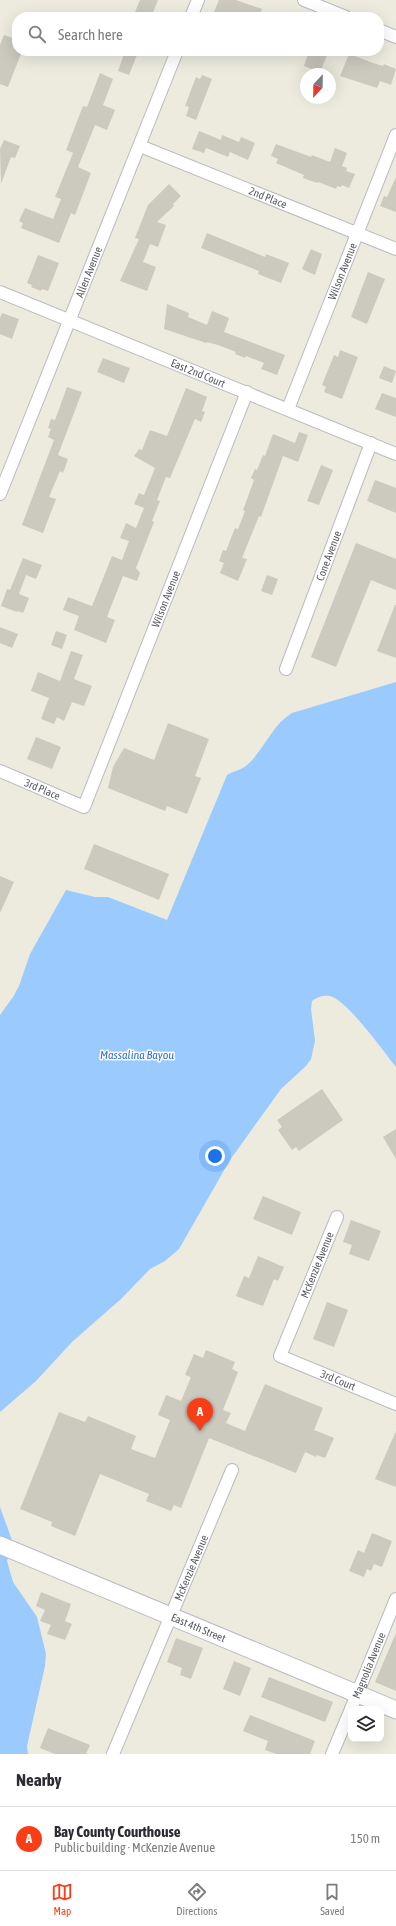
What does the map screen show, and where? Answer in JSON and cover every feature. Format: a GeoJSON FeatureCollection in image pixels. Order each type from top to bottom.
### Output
{"type":"FeatureCollection","features":[{"type":"Feature","properties":{"kind":"street"},"geometry":{"type":"LineString","coordinates":[[193,12],[198,0]]}},
{"type":"Feature","properties":{"kind":"street"},"geometry":{"type":"LineString","coordinates":[[304,0],[334,12]]}},
{"type":"Feature","properties":{"kind":"street"},"geometry":{"type":"LineString","coordinates":[[384,32],[396,37]]}},
{"type":"Feature","properties":{"kind":"street","name":"Allen Avenue"},"geometry":{"type":"LineString","coordinates":[[0,494],[175,56]]}},
{"type":"Feature","properties":{"kind":"street","name":"Wilson Avenue"},"geometry":{"type":"LineString","coordinates":[[288,409],[396,135]]}},
{"type":"Feature","properties":{"kind":"street","name":"2nd Place"},"geometry":{"type":"LineString","coordinates":[[140,146],[396,249]]}},
{"type":"Feature","properties":{"kind":"street","name":"East 2nd Court"},"geometry":{"type":"LineString","coordinates":[[0,292],[396,454]]}},
{"type":"Feature","properties":{"kind":"street","name":"Wilson Avenue"},"geometry":{"type":"LineString","coordinates":[[84,807],[247,392]]}},
{"type":"Feature","properties":{"kind":"street","name":"Cone Avenue"},"geometry":{"type":"LineString","coordinates":[[286,669],[372,443]]}},
{"type":"Feature","properties":{"kind":"street","name":"3rd Place"},"geometry":{"type":"LineString","coordinates":[[1,774],[84,807]]}},
{"type":"Feature","properties":{"kind":"street","name":"McKenzie Avenue"},"geometry":{"type":"LineString","coordinates":[[280,1356],[337,1217]]}},
{"type":"Feature","properties":{"kind":"street","name":"3rd Court"},"geometry":{"type":"LineString","coordinates":[[280,1356],[396,1404]]}},
{"type":"Feature","properties":{"kind":"street","name":"McKenzie Avenue"},"geometry":{"type":"LineString","coordinates":[[113,1754],[232,1470]]}},
{"type":"Feature","properties":{"kind":"street","name":"East 4th Street"},"geometry":{"type":"LineString","coordinates":[[0,1545],[170,1616],[353,1704],[396,1710]]}},
{"type":"Feature","properties":{"kind":"street","name":"Magnolia Avenue"},"geometry":{"type":"LineString","coordinates":[[332,1754],[396,1599]]}},
{"type":"Feature","properties":{"kind":"water","name":"Massalina Bayou"},"geometry":{"type":"Polygon","coordinates":[[[396,682],[396,1067],[365,1027],[346,1007],[330,996],[318,997],[312,1001],[311,1009],[315,1041],[311,1059],[306,1066],[281,1089],[230,1160],[179,1249],[165,1261],[150,1269],[121,1299],[72,1342],[36,1381],[0,1412],[0,1015],[19,986],[30,954],[66,890],[95,897],[108,897],[167,920],[227,775],[247,765],[259,752],[279,724],[292,713],[396,682]]]}},
{"type":"Feature","properties":{"kind":"water"},"geometry":{"type":"Polygon","coordinates":[[[0,1507],[13,1543],[7,1561],[13,1582],[37,1617],[46,1654],[45,1666],[27,1746],[28,1754],[0,1754],[0,1507]]]}},
{"type":"Feature","properties":{"kind":"building"},"geometry":{"type":"Polygon","coordinates":[[[140,0],[158,0],[153,12],[135,12],[140,0]]]}},
{"type":"Feature","properties":{"kind":"building"},"geometry":{"type":"Polygon","coordinates":[[[219,0],[236,0],[262,9],[261,12],[214,12],[219,0]]]}},
{"type":"Feature","properties":{"kind":"building"},"geometry":{"type":"Polygon","coordinates":[[[4,35],[12,38],[12,56],[20,56],[8,87],[0,84],[0,45],[4,35]]]}},
{"type":"Feature","properties":{"kind":"building"},"geometry":{"type":"Polygon","coordinates":[[[123,56],[137,56],[129,75],[118,71],[123,56]]]}},
{"type":"Feature","properties":{"kind":"building"},"geometry":{"type":"Polygon","coordinates":[[[307,56],[327,56],[322,68],[309,68],[304,66],[307,56]]]}},
{"type":"Feature","properties":{"kind":"building"},"geometry":{"type":"Polygon","coordinates":[[[348,56],[354,56],[383,66],[384,64],[396,69],[391,85],[380,81],[377,88],[340,76],[348,56]]]}},
{"type":"Feature","properties":{"kind":"building"},"geometry":{"type":"Polygon","coordinates":[[[100,73],[113,79],[103,105],[115,110],[107,130],[95,125],[78,167],[91,173],[75,215],[71,213],[59,243],[21,228],[23,223],[19,221],[25,208],[53,219],[61,199],[55,197],[73,153],[66,150],[83,106],[87,107],[100,73]]]}},
{"type":"Feature","properties":{"kind":"building"},"geometry":{"type":"Polygon","coordinates":[[[202,75],[212,79],[196,120],[186,116],[189,107],[185,106],[196,77],[200,79],[202,75]]]}},
{"type":"Feature","properties":{"kind":"building"},"geometry":{"type":"Polygon","coordinates":[[[199,131],[221,140],[222,135],[239,142],[241,137],[255,143],[248,160],[230,152],[228,157],[206,148],[204,153],[192,149],[199,131]]]}},
{"type":"Feature","properties":{"kind":"building"},"geometry":{"type":"Polygon","coordinates":[[[4,140],[20,146],[15,158],[11,157],[1,184],[0,149],[4,140]]]}},
{"type":"Feature","properties":{"kind":"building"},"geometry":{"type":"Polygon","coordinates":[[[276,144],[311,157],[312,155],[330,162],[335,148],[347,153],[342,166],[347,168],[346,171],[355,174],[349,188],[342,185],[341,187],[337,186],[336,189],[318,182],[317,183],[303,178],[304,175],[276,163],[278,159],[271,156],[276,144]]]}},
{"type":"Feature","properties":{"kind":"building"},"geometry":{"type":"Polygon","coordinates":[[[396,177],[396,212],[380,206],[384,196],[387,197],[396,177]]]}},
{"type":"Feature","properties":{"kind":"building"},"geometry":{"type":"Polygon","coordinates":[[[169,184],[181,196],[173,204],[174,206],[157,222],[166,225],[158,247],[150,244],[143,262],[156,267],[147,291],[120,281],[139,239],[135,238],[148,205],[169,184]]]}},
{"type":"Feature","properties":{"kind":"building"},"geometry":{"type":"Polygon","coordinates":[[[207,233],[265,257],[266,254],[289,263],[281,283],[258,274],[259,271],[201,248],[207,233]]]}},
{"type":"Feature","properties":{"kind":"building"},"geometry":{"type":"Polygon","coordinates":[[[311,249],[322,254],[315,275],[302,269],[311,249]]]}},
{"type":"Feature","properties":{"kind":"building"},"geometry":{"type":"Polygon","coordinates":[[[38,255],[59,263],[48,291],[42,289],[41,291],[31,287],[32,285],[27,283],[38,255]]]}},
{"type":"Feature","properties":{"kind":"building"},"geometry":{"type":"Polygon","coordinates":[[[368,272],[385,279],[367,324],[351,317],[368,272]]]}},
{"type":"Feature","properties":{"kind":"building"},"geometry":{"type":"Polygon","coordinates":[[[167,304],[189,313],[188,317],[207,325],[212,311],[229,318],[224,332],[285,355],[277,375],[261,369],[264,363],[246,356],[245,358],[235,354],[236,352],[218,345],[206,343],[164,329],[167,304]]]}},
{"type":"Feature","properties":{"kind":"building"},"geometry":{"type":"Polygon","coordinates":[[[2,313],[19,319],[12,339],[0,334],[0,318],[2,313]]]}},
{"type":"Feature","properties":{"kind":"building"},"geometry":{"type":"Polygon","coordinates":[[[340,350],[358,357],[342,399],[324,392],[326,387],[322,385],[334,355],[338,357],[340,350]]]}},
{"type":"Feature","properties":{"kind":"building"},"geometry":{"type":"Polygon","coordinates":[[[103,358],[130,368],[124,383],[97,372],[103,358]]]}},
{"type":"Feature","properties":{"kind":"building"},"geometry":{"type":"Polygon","coordinates":[[[384,366],[396,371],[392,383],[379,378],[384,366]]]}},
{"type":"Feature","properties":{"kind":"building"},"geometry":{"type":"Polygon","coordinates":[[[67,387],[82,392],[58,455],[68,459],[63,473],[60,471],[49,497],[56,499],[43,533],[22,525],[54,440],[48,437],[51,429],[48,428],[51,419],[55,420],[67,387]]]}},
{"type":"Feature","properties":{"kind":"building"},"geometry":{"type":"Polygon","coordinates":[[[186,388],[207,397],[202,411],[205,412],[201,422],[195,419],[170,478],[166,477],[157,500],[160,501],[152,521],[154,522],[136,568],[140,573],[137,581],[123,576],[107,617],[115,620],[106,643],[74,630],[79,616],[63,610],[68,597],[92,606],[112,556],[122,560],[129,541],[120,538],[126,523],[136,528],[144,508],[134,504],[139,493],[144,495],[155,468],[134,456],[139,449],[142,450],[150,430],[167,436],[186,388]]]}},
{"type":"Feature","properties":{"kind":"building"},"geometry":{"type":"Polygon","coordinates":[[[382,393],[396,398],[396,417],[375,409],[382,393]]]}},
{"type":"Feature","properties":{"kind":"building"},"geometry":{"type":"Polygon","coordinates":[[[299,432],[308,435],[298,462],[283,456],[261,517],[259,516],[242,558],[247,559],[238,581],[220,573],[224,563],[219,561],[223,550],[226,551],[235,528],[238,529],[254,480],[251,478],[255,469],[257,470],[263,455],[265,456],[273,434],[295,443],[299,432]]]}},
{"type":"Feature","properties":{"kind":"building"},"geometry":{"type":"Polygon","coordinates":[[[321,465],[333,470],[319,505],[307,501],[321,465]]]}},
{"type":"Feature","properties":{"kind":"building"},"geometry":{"type":"Polygon","coordinates":[[[375,480],[396,488],[396,513],[367,501],[375,480]]]}},
{"type":"Feature","properties":{"kind":"building"},"geometry":{"type":"Polygon","coordinates":[[[356,543],[396,559],[396,590],[371,580],[336,667],[311,657],[356,543]]]}},
{"type":"Feature","properties":{"kind":"building"},"geometry":{"type":"Polygon","coordinates":[[[23,558],[42,565],[36,579],[26,575],[19,594],[29,598],[23,613],[1,606],[7,589],[10,590],[23,558]]]}},
{"type":"Feature","properties":{"kind":"building"},"geometry":{"type":"Polygon","coordinates":[[[267,575],[278,579],[272,595],[261,591],[267,575]]]}},
{"type":"Feature","properties":{"kind":"building"},"geometry":{"type":"Polygon","coordinates":[[[396,605],[396,658],[377,651],[396,605]]]}},
{"type":"Feature","properties":{"kind":"building"},"geometry":{"type":"Polygon","coordinates":[[[0,627],[18,634],[12,648],[0,643],[0,627]]]}},
{"type":"Feature","properties":{"kind":"building"},"geometry":{"type":"Polygon","coordinates":[[[56,631],[67,635],[62,649],[51,645],[56,631]]]}},
{"type":"Feature","properties":{"kind":"building"},"geometry":{"type":"Polygon","coordinates":[[[71,651],[83,655],[74,679],[92,686],[84,706],[72,702],[64,721],[57,717],[54,724],[41,719],[49,698],[31,691],[38,672],[60,681],[71,651]]]}},
{"type":"Feature","properties":{"kind":"building"},"geometry":{"type":"Polygon","coordinates":[[[168,723],[209,739],[195,776],[201,778],[187,814],[167,806],[165,811],[108,788],[113,767],[124,748],[154,760],[168,723]]]}},
{"type":"Feature","properties":{"kind":"building"},"geometry":{"type":"Polygon","coordinates":[[[36,737],[61,747],[52,769],[27,759],[36,737]]]}},
{"type":"Feature","properties":{"kind":"building"},"geometry":{"type":"Polygon","coordinates":[[[94,844],[169,874],[159,900],[84,869],[94,844]]]}},
{"type":"Feature","properties":{"kind":"building"},"geometry":{"type":"Polygon","coordinates":[[[0,876],[14,882],[0,913],[0,876]]]}},
{"type":"Feature","properties":{"kind":"building"},"geometry":{"type":"Polygon","coordinates":[[[322,1089],[343,1120],[299,1151],[296,1147],[292,1150],[278,1130],[282,1127],[277,1120],[322,1089]]]}},
{"type":"Feature","properties":{"kind":"building"},"geometry":{"type":"Polygon","coordinates":[[[396,1129],[396,1159],[383,1137],[396,1129]]]}},
{"type":"Feature","properties":{"kind":"building"},"geometry":{"type":"Polygon","coordinates":[[[263,1196],[301,1212],[292,1235],[253,1219],[263,1196]]]}},
{"type":"Feature","properties":{"kind":"building"},"geometry":{"type":"Polygon","coordinates":[[[351,1220],[381,1231],[369,1261],[349,1254],[352,1245],[343,1242],[351,1220]]]}},
{"type":"Feature","properties":{"kind":"building"},"geometry":{"type":"Polygon","coordinates":[[[258,1256],[284,1267],[278,1281],[274,1279],[263,1306],[236,1296],[244,1276],[249,1278],[258,1256]]]}},
{"type":"Feature","properties":{"kind":"building"},"geometry":{"type":"Polygon","coordinates":[[[327,1302],[348,1310],[334,1347],[313,1339],[327,1302]]]}},
{"type":"Feature","properties":{"kind":"building"},"geometry":{"type":"Polygon","coordinates":[[[206,1350],[235,1362],[232,1369],[238,1372],[223,1410],[231,1413],[226,1423],[245,1431],[265,1384],[323,1408],[314,1430],[334,1438],[325,1458],[317,1455],[316,1457],[305,1452],[296,1473],[209,1438],[181,1508],[174,1505],[171,1511],[146,1501],[149,1494],[100,1474],[75,1536],[51,1526],[52,1522],[20,1509],[59,1412],[85,1422],[88,1416],[136,1436],[131,1449],[155,1458],[170,1420],[158,1415],[166,1395],[181,1401],[191,1377],[185,1375],[194,1354],[203,1358],[206,1350]]]}},
{"type":"Feature","properties":{"kind":"building"},"geometry":{"type":"Polygon","coordinates":[[[396,1431],[396,1487],[375,1479],[396,1431]]]}},
{"type":"Feature","properties":{"kind":"building"},"geometry":{"type":"Polygon","coordinates":[[[372,1533],[392,1541],[382,1567],[374,1564],[371,1571],[367,1569],[364,1577],[349,1571],[358,1550],[364,1553],[372,1533]]]}},
{"type":"Feature","properties":{"kind":"building"},"geometry":{"type":"Polygon","coordinates":[[[41,1592],[71,1604],[65,1621],[72,1624],[65,1640],[47,1634],[51,1625],[40,1621],[45,1610],[36,1606],[41,1592]]]}},
{"type":"Feature","properties":{"kind":"building"},"geometry":{"type":"Polygon","coordinates":[[[396,1633],[396,1691],[375,1682],[396,1633]]]}},
{"type":"Feature","properties":{"kind":"building"},"geometry":{"type":"Polygon","coordinates":[[[176,1638],[203,1648],[191,1679],[180,1675],[182,1668],[167,1662],[176,1638]]]}},
{"type":"Feature","properties":{"kind":"building"},"geometry":{"type":"Polygon","coordinates":[[[234,1661],[251,1668],[240,1696],[223,1689],[234,1661]]]}},
{"type":"Feature","properties":{"kind":"building"},"geometry":{"type":"Polygon","coordinates":[[[269,1677],[333,1702],[325,1722],[261,1697],[269,1677]]]}},
{"type":"Feature","properties":{"kind":"building"},"geometry":{"type":"Polygon","coordinates":[[[250,1715],[315,1741],[310,1754],[276,1754],[265,1750],[268,1741],[243,1731],[250,1715]]]}},
{"type":"Feature","properties":{"kind":"building"},"geometry":{"type":"Polygon","coordinates":[[[48,1728],[90,1745],[86,1754],[55,1754],[40,1748],[48,1728]]]}},
{"type":"Feature","properties":{"kind":"place","name":"Bay County Courthouse"},"geometry":{"type":"Point","coordinates":[200,1431]}}]}
